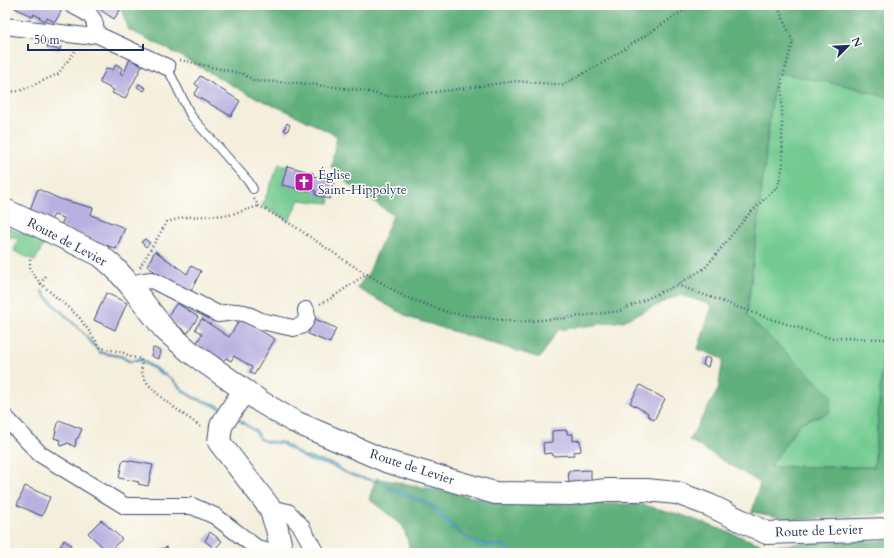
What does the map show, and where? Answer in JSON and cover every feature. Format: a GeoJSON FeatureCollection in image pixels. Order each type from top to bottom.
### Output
{"type":"FeatureCollection","features":[{"type":"Feature","properties":{"kind":"street"},"geometry":{"type":"LineString","coordinates":[[72,5],[90,14],[96,24],[96,34]]}},
{"type":"Feature","properties":{"kind":"street"},"geometry":{"type":"LineString","coordinates":[[5,26],[85,36],[96,34],[167,67]]}},
{"type":"Feature","properties":{"kind":"street","name":"Route de Levier"},"geometry":{"type":"LineString","coordinates":[[5,210],[100,256],[115,268],[130,285],[164,329],[189,351],[261,402],[293,421],[381,459],[495,493],[570,494],[607,490],[646,490],[677,493],[709,505],[767,533],[889,529]]}},
{"type":"Feature","properties":{"kind":"street"},"geometry":{"type":"LineString","coordinates":[[130,285],[152,280],[218,314],[235,312],[244,313],[261,321],[293,328],[301,326],[306,322],[306,310]]}},
{"type":"Feature","properties":{"kind":"street"},"geometry":{"type":"LineString","coordinates":[[246,391],[237,401],[220,434],[270,508],[277,529],[282,553]]}},
{"type":"Feature","properties":{"kind":"street"},"geometry":{"type":"LineString","coordinates":[[5,417],[40,454],[125,506],[192,506],[215,516],[258,549],[272,553]]}},
{"type":"Feature","properties":{"kind":"street"},"geometry":{"type":"LineString","coordinates":[[270,508],[288,512],[301,526],[316,553]]}},
{"type":"Feature","properties":{"kind":"lane"},"geometry":{"type":"LineString","coordinates":[[167,67],[191,116],[249,182],[253,189]]}},
{"type":"Feature","properties":{"kind":"path"},"geometry":{"type":"LineString","coordinates":[[167,67],[181,60],[243,74],[255,81],[298,83],[360,90],[386,96],[444,91],[516,81],[563,85],[608,59],[692,5]]}},
{"type":"Feature","properties":{"kind":"path"},"geometry":{"type":"LineString","coordinates":[[130,285],[142,262],[167,222],[185,217],[229,215],[259,206],[294,226],[366,274],[405,297],[450,314],[516,322],[620,311],[677,285],[705,268],[748,214],[778,186],[783,165],[782,80],[793,42],[777,5]]}},
{"type":"Feature","properties":{"kind":"path"},"geometry":{"type":"LineString","coordinates":[[5,92],[20,91],[58,74],[79,46],[96,34]]}},
{"type":"Feature","properties":{"kind":"path"},"geometry":{"type":"LineString","coordinates":[[30,259],[30,270],[41,284],[79,317],[101,348],[122,352],[131,357],[141,359],[142,372],[155,392],[202,427],[220,434]]}},
{"type":"Feature","properties":{"kind":"path"},"geometry":{"type":"LineString","coordinates":[[306,310],[330,299],[366,274]]}},
{"type":"Feature","properties":{"kind":"path"},"geometry":{"type":"LineString","coordinates":[[41,284],[45,276]]}},
{"type":"Feature","properties":{"kind":"path"},"geometry":{"type":"LineString","coordinates":[[677,285],[768,318],[830,338],[889,339]]}},
{"type":"Feature","properties":{"kind":"green space"},"geometry":{"type":"Polygon","coordinates":[[[119,5],[889,5],[889,98],[848,86],[775,72],[747,316],[831,395],[829,413],[800,423],[770,467],[874,467],[883,354],[889,352],[889,514],[795,520],[752,512],[760,483],[689,440],[718,390],[723,359],[698,349],[712,305],[679,295],[623,321],[558,330],[540,358],[410,318],[357,288],[369,272],[393,215],[346,182],[331,167],[337,136],[246,93],[166,48],[129,30],[119,5]]]}},
{"type":"Feature","properties":{"kind":"green space"},"geometry":{"type":"Polygon","coordinates":[[[775,72],[848,86],[889,98],[889,352],[883,354],[874,467],[769,467],[800,423],[829,413],[747,316],[775,72]]]}},
{"type":"Feature","properties":{"kind":"green space"},"geometry":{"type":"Polygon","coordinates":[[[279,164],[287,166],[282,185],[308,191],[309,189],[316,191],[316,195],[330,199],[329,203],[299,200],[289,221],[262,206],[279,164]]]}},
{"type":"Feature","properties":{"kind":"green space"},"geometry":{"type":"Polygon","coordinates":[[[5,227],[45,242],[35,261],[14,251],[18,239],[5,235],[5,227]]]}},
{"type":"Feature","properties":{"kind":"green space"},"geometry":{"type":"Polygon","coordinates":[[[376,478],[494,501],[564,504],[640,504],[682,515],[766,546],[829,541],[889,541],[889,553],[411,553],[403,526],[369,499],[376,478]]]}},
{"type":"Feature","properties":{"kind":"water"},"geometry":{"type":"Polygon","coordinates":[[[42,290],[83,333],[47,299],[41,291],[42,290]]]}},
{"type":"Feature","properties":{"kind":"water"},"geometry":{"type":"Polygon","coordinates":[[[83,333],[100,352],[122,356],[130,361],[140,358],[174,380],[187,393],[223,408],[222,409],[193,398],[182,391],[172,380],[140,361],[129,362],[121,357],[99,353],[83,333]]]}},
{"type":"Feature","properties":{"kind":"water"},"geometry":{"type":"Polygon","coordinates":[[[237,418],[258,432],[260,438],[267,441],[282,442],[304,456],[334,464],[349,474],[384,483],[424,501],[436,508],[459,532],[479,543],[487,545],[502,544],[511,553],[507,552],[502,546],[481,547],[448,525],[433,508],[396,492],[383,484],[350,475],[329,465],[309,461],[280,443],[269,443],[258,439],[256,433],[236,419],[237,418]]]}},
{"type":"Feature","properties":{"kind":"building"},"geometry":{"type":"Polygon","coordinates":[[[17,5],[58,5],[63,8],[55,22],[47,18],[45,21],[34,14],[33,17],[15,8],[17,5]]]}},
{"type":"Feature","properties":{"kind":"building"},"geometry":{"type":"Polygon","coordinates":[[[93,5],[114,5],[120,10],[114,19],[93,5]]]}},
{"type":"Feature","properties":{"kind":"building"},"geometry":{"type":"Polygon","coordinates":[[[48,42],[61,44],[60,50],[47,47],[48,42]]]}},
{"type":"Feature","properties":{"kind":"building"},"geometry":{"type":"Polygon","coordinates":[[[130,59],[142,66],[125,99],[112,93],[114,90],[100,83],[100,81],[106,69],[109,68],[113,70],[116,64],[122,68],[120,73],[123,75],[130,59]]]}},
{"type":"Feature","properties":{"kind":"building"},"geometry":{"type":"Polygon","coordinates":[[[200,76],[240,101],[231,116],[194,95],[199,87],[195,84],[200,76]]]}},
{"type":"Feature","properties":{"kind":"building"},"geometry":{"type":"Polygon","coordinates":[[[139,84],[146,88],[144,91],[137,87],[139,84]]]}},
{"type":"Feature","properties":{"kind":"building"},"geometry":{"type":"Polygon","coordinates":[[[287,123],[290,125],[287,132],[284,130],[287,123]]]}},
{"type":"Feature","properties":{"kind":"building","name":"Église Saint-Hippolyte"},"geometry":{"type":"Polygon","coordinates":[[[287,166],[313,173],[313,176],[334,182],[330,199],[315,195],[316,191],[309,189],[309,191],[282,185],[287,166]]]}},
{"type":"Feature","properties":{"kind":"building"},"geometry":{"type":"Polygon","coordinates":[[[38,189],[60,199],[93,208],[91,215],[125,228],[116,249],[60,227],[64,218],[54,215],[51,220],[29,212],[38,189]]]}},
{"type":"Feature","properties":{"kind":"building"},"geometry":{"type":"Polygon","coordinates":[[[145,239],[150,243],[146,247],[141,242],[145,239]]]}},
{"type":"Feature","properties":{"kind":"building"},"geometry":{"type":"Polygon","coordinates":[[[155,251],[187,274],[191,266],[201,271],[190,293],[176,286],[147,266],[155,251]]]}},
{"type":"Feature","properties":{"kind":"building"},"geometry":{"type":"Polygon","coordinates":[[[106,293],[127,303],[115,330],[94,320],[106,293]]]}},
{"type":"Feature","properties":{"kind":"building"},"geometry":{"type":"Polygon","coordinates":[[[177,303],[198,317],[188,333],[166,318],[177,303]]]}},
{"type":"Feature","properties":{"kind":"building"},"geometry":{"type":"Polygon","coordinates":[[[202,319],[229,337],[240,319],[275,339],[254,375],[250,372],[252,367],[234,356],[231,361],[226,358],[223,361],[196,344],[202,334],[195,329],[202,319]]]}},
{"type":"Feature","properties":{"kind":"building"},"geometry":{"type":"Polygon","coordinates":[[[315,319],[336,328],[330,343],[308,334],[315,319]]]}},
{"type":"Feature","properties":{"kind":"building"},"geometry":{"type":"Polygon","coordinates":[[[153,348],[161,350],[159,359],[151,356],[153,348]]]}},
{"type":"Feature","properties":{"kind":"building"},"geometry":{"type":"Polygon","coordinates":[[[705,357],[710,359],[708,367],[703,365],[705,357]]]}},
{"type":"Feature","properties":{"kind":"building"},"geometry":{"type":"Polygon","coordinates":[[[640,385],[665,399],[654,420],[647,415],[648,413],[630,403],[640,385]]]}},
{"type":"Feature","properties":{"kind":"building"},"geometry":{"type":"Polygon","coordinates":[[[59,420],[82,429],[78,438],[76,439],[75,447],[68,443],[61,446],[60,440],[54,438],[59,420]]]}},
{"type":"Feature","properties":{"kind":"building"},"geometry":{"type":"Polygon","coordinates":[[[567,430],[567,434],[573,434],[573,441],[580,440],[581,451],[574,452],[574,455],[553,456],[552,453],[544,454],[543,443],[552,442],[552,431],[567,430]]]}},
{"type":"Feature","properties":{"kind":"building"},"geometry":{"type":"Polygon","coordinates":[[[125,460],[153,465],[148,486],[138,484],[139,482],[119,478],[122,463],[125,460]]]}},
{"type":"Feature","properties":{"kind":"building"},"geometry":{"type":"Polygon","coordinates":[[[591,470],[591,481],[569,483],[568,471],[591,470]]]}},
{"type":"Feature","properties":{"kind":"building"},"geometry":{"type":"Polygon","coordinates":[[[25,486],[50,497],[42,516],[17,505],[25,486]]]}},
{"type":"Feature","properties":{"kind":"building"},"geometry":{"type":"Polygon","coordinates":[[[101,520],[122,539],[108,552],[88,533],[101,520]]]}},
{"type":"Feature","properties":{"kind":"building"},"geometry":{"type":"Polygon","coordinates":[[[210,532],[222,541],[215,549],[205,541],[210,532]]]}},
{"type":"Feature","properties":{"kind":"building"},"geometry":{"type":"Polygon","coordinates":[[[64,540],[71,545],[68,550],[60,546],[64,540]]]}},
{"type":"Feature","properties":{"kind":"building"},"geometry":{"type":"Polygon","coordinates":[[[167,547],[169,553],[152,553],[167,547]]]}},
{"type":"Feature","properties":{"kind":"place","name":"Église Saint-Hippolyte"},"geometry":{"type":"Point","coordinates":[304,182]}}]}
